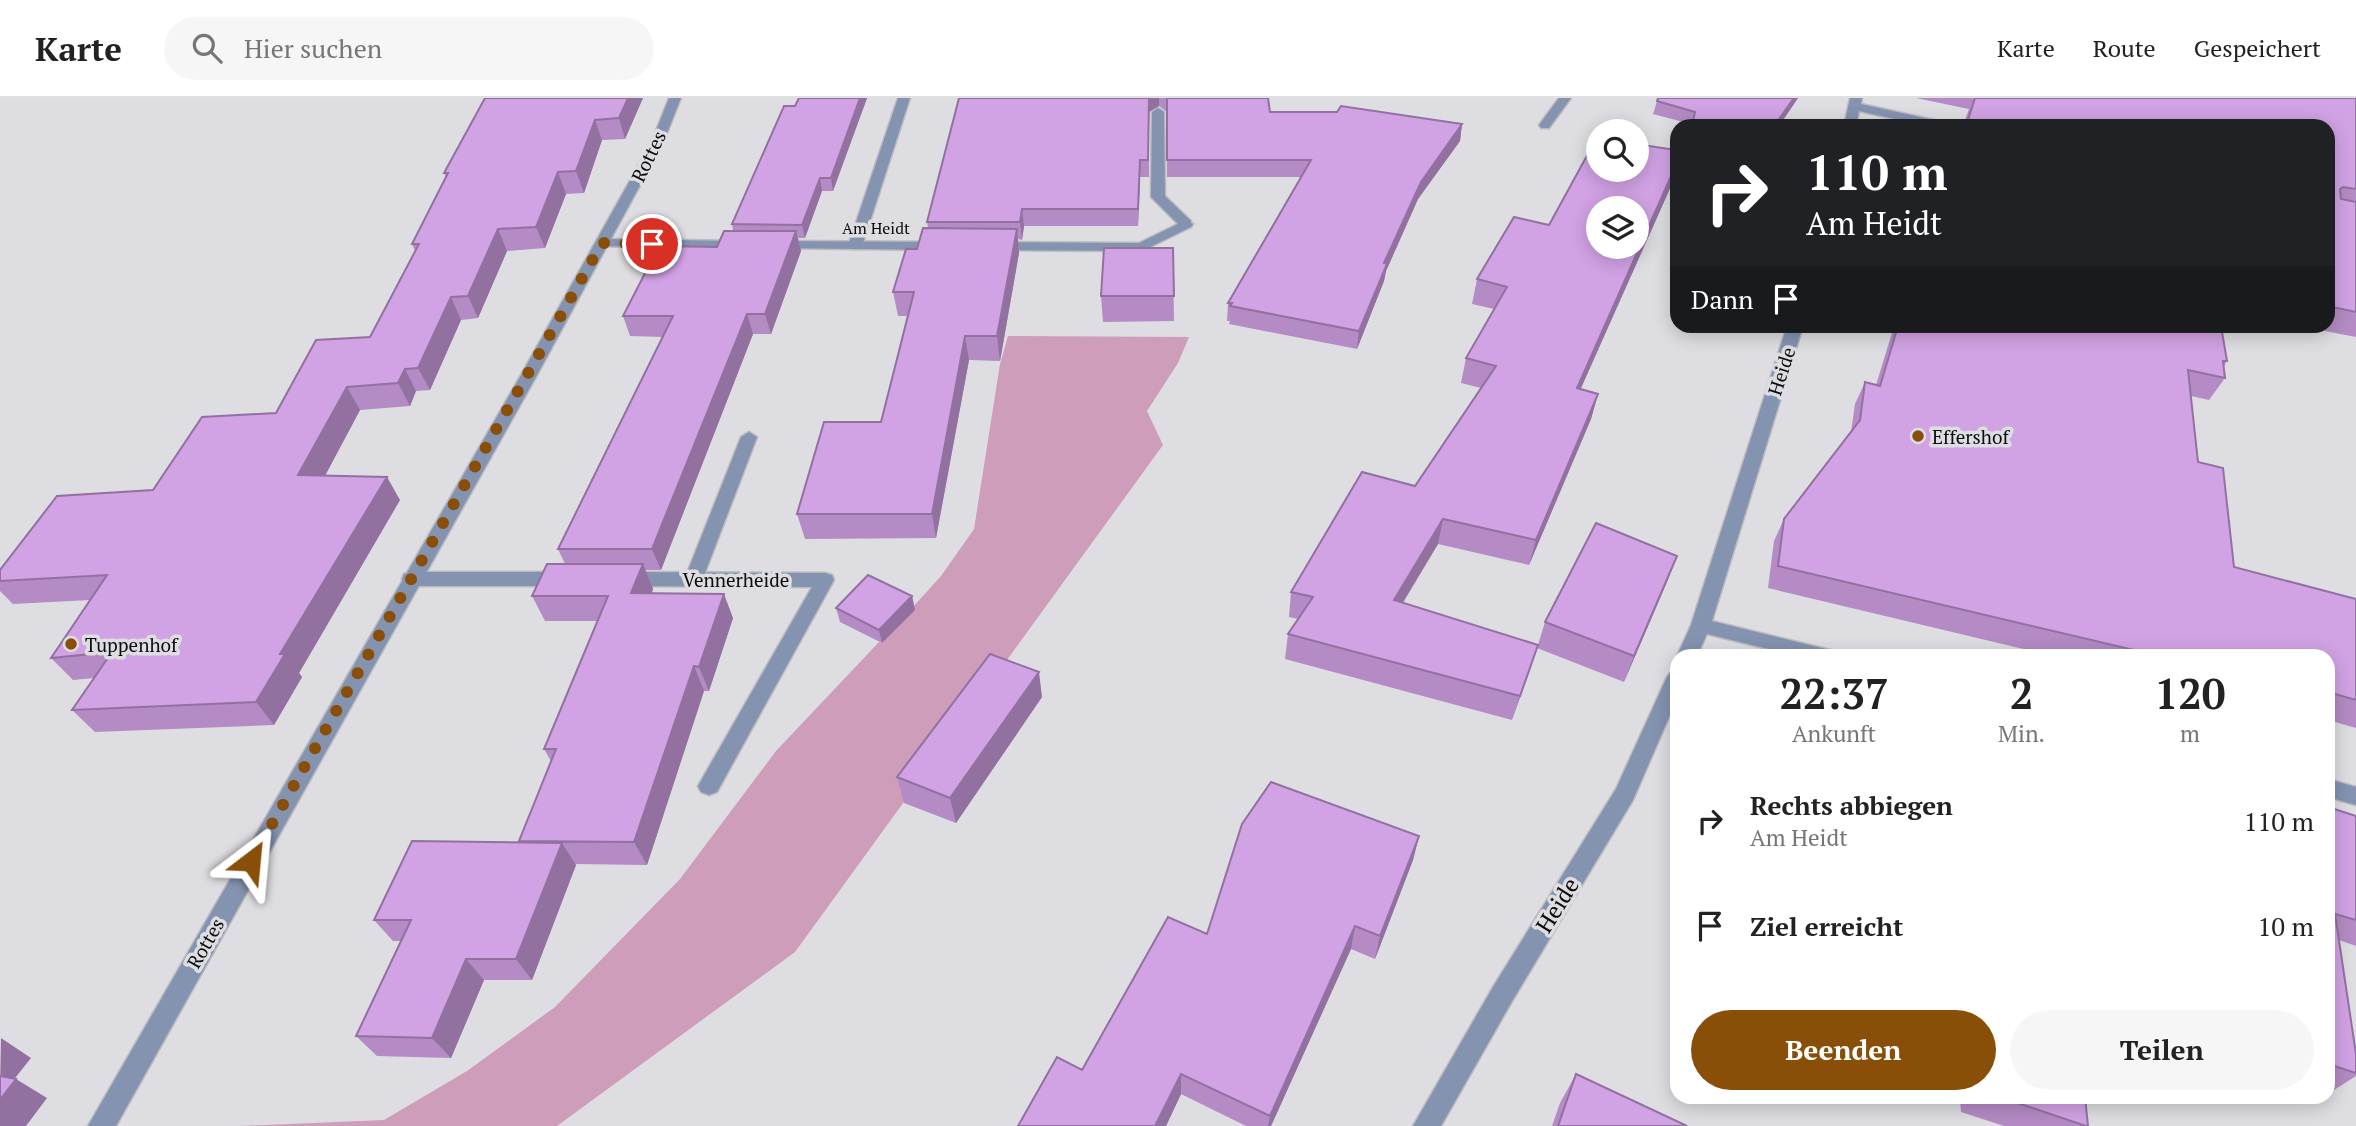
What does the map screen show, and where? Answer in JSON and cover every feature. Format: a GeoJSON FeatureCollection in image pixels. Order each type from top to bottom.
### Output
{"type":"FeatureCollection","features":[{"type":"Feature","properties":{"kind":"street","name":"Rottes"},"geometry":{"type":"LineString","coordinates":[[101,1126],[602,243],[657,143],[675,98]]}},
{"type":"Feature","properties":{"kind":"street"},"geometry":{"type":"LineString","coordinates":[[855,246],[904,98]]}},
{"type":"Feature","properties":{"kind":"street"},"geometry":{"type":"LineString","coordinates":[[1545,125],[1565,98]]}},
{"type":"Feature","properties":{"kind":"street"},"geometry":{"type":"LineString","coordinates":[[1855,102],[1917,119]]}},
{"type":"Feature","properties":{"kind":"street","name":"Am Heidt"},"geometry":{"type":"LineString","coordinates":[[602,243],[1142,247],[1186,223],[1158,197],[1158,112]]}},
{"type":"Feature","properties":{"kind":"street","name":"Heide"},"geometry":{"type":"LineString","coordinates":[[1690,649],[1701,625],[1794,333]]}},
{"type":"Feature","properties":{"kind":"street"},"geometry":{"type":"LineString","coordinates":[[694,578],[749,437]]}},
{"type":"Feature","properties":{"kind":"street","name":"Vennerheide"},"geometry":{"type":"LineString","coordinates":[[411,579],[825,580],[709,786]]}},
{"type":"Feature","properties":{"kind":"street"},"geometry":{"type":"LineString","coordinates":[[1701,625],[1798,649]]}},
{"type":"Feature","properties":{"kind":"street","name":"Heide"},"geometry":{"type":"LineString","coordinates":[[1426,1126],[1502,995],[1625,794],[1670,693]]}},
{"type":"Feature","properties":{"kind":"street"},"geometry":{"type":"LineString","coordinates":[[2335,790],[2356,796]]}},
{"type":"Feature","properties":{"kind":"shaded area"},"geometry":{"type":"Polygon","coordinates":[[[1008,336],[1189,337],[1178,363],[1147,411],[1163,445],[795,952],[557,1126],[239,1126],[384,1120],[467,1071],[555,1007],[680,879],[776,751],[879,642],[882,643],[914,610],[912,608],[941,576],[974,529],[1000,364],[1008,336]]]}},
{"type":"Feature","properties":{"kind":"building"},"geometry":{"type":"Polygon","coordinates":[[[485,98],[628,98],[619,118],[595,120],[576,171],[558,172],[536,227],[498,229],[468,296],[451,297],[418,368],[405,369],[398,383],[347,387],[298,475],[387,477],[280,654],[285,654],[256,702],[72,710],[112,652],[51,658],[107,575],[0,581],[0,570],[57,496],[153,490],[202,417],[276,413],[316,340],[370,337],[419,244],[412,244],[448,173],[444,173],[485,98]]]}},
{"type":"Feature","properties":{"kind":"building"},"geometry":{"type":"Polygon","coordinates":[[[799,98],[860,98],[831,178],[820,178],[802,225],[732,224],[784,106],[795,106],[799,98]]]}},
{"type":"Feature","properties":{"kind":"building"},"geometry":{"type":"Polygon","coordinates":[[[959,98],[1149,98],[1148,160],[1140,160],[1138,209],[1022,209],[1020,222],[927,222],[959,98]]]}},
{"type":"Feature","properties":{"kind":"building"},"geometry":{"type":"Polygon","coordinates":[[[1167,98],[1268,98],[1270,112],[1337,112],[1341,106],[1462,124],[1421,182],[1384,263],[1387,264],[1359,331],[1230,306],[1232,303],[1228,303],[1311,160],[1167,160],[1167,98]]]}},
{"type":"Feature","properties":{"kind":"building"},"geometry":{"type":"Polygon","coordinates":[[[1658,98],[1794,98],[1779,119],[1694,119],[1695,112],[1657,101],[1658,98]]]}},
{"type":"Feature","properties":{"kind":"building"},"geometry":{"type":"Polygon","coordinates":[[[1975,98],[2356,98],[2356,189],[2340,189],[2341,199],[2356,202],[2356,312],[2335,308],[2335,119],[1968,119],[1975,98]]]}},
{"type":"Feature","properties":{"kind":"building"},"geometry":{"type":"Polygon","coordinates":[[[1649,146],[1670,149],[1670,179],[1649,226],[1649,196],[1586,196],[1586,259],[1634,259],[1577,388],[1598,394],[1536,540],[1443,519],[1394,600],[1538,645],[1520,696],[1288,634],[1313,597],[1291,592],[1362,472],[1415,486],[1496,366],[1466,358],[1507,287],[1477,279],[1514,217],[1549,225],[1586,157],[1586,182],[1649,182],[1649,146]]]}},
{"type":"Feature","properties":{"kind":"building"},"geometry":{"type":"Polygon","coordinates":[[[923,228],[1017,229],[997,336],[965,336],[932,514],[797,514],[824,422],[881,422],[914,292],[893,292],[906,249],[917,249],[923,228]]]}},
{"type":"Feature","properties":{"kind":"building"},"geometry":{"type":"Polygon","coordinates":[[[724,231],[796,231],[765,314],[747,314],[652,549],[558,549],[673,316],[623,316],[659,246],[717,247],[724,231]]]}},
{"type":"Feature","properties":{"kind":"building"},"geometry":{"type":"Polygon","coordinates":[[[1104,248],[1173,248],[1174,296],[1101,296],[1104,248]]]}},
{"type":"Feature","properties":{"kind":"building"},"geometry":{"type":"Polygon","coordinates":[[[1896,333],[2222,333],[2227,361],[2223,361],[2225,378],[2188,370],[2198,462],[2223,468],[2234,567],[2356,599],[2356,700],[2335,694],[2335,649],[2129,649],[1778,566],[1784,519],[1860,420],[1865,382],[1880,386],[1896,333]]]}},
{"type":"Feature","properties":{"kind":"building"},"geometry":{"type":"Polygon","coordinates":[[[1596,523],[1677,556],[1634,656],[1545,622],[1596,523]]]}},
{"type":"Feature","properties":{"kind":"building"},"geometry":{"type":"Polygon","coordinates":[[[547,564],[643,564],[631,593],[724,594],[699,667],[694,666],[634,842],[519,841],[556,749],[544,749],[608,596],[532,596],[547,564]]]}},
{"type":"Feature","properties":{"kind":"building"},"geometry":{"type":"Polygon","coordinates":[[[868,575],[912,596],[879,630],[836,608],[868,575]]]}},
{"type":"Feature","properties":{"kind":"building"},"geometry":{"type":"Polygon","coordinates":[[[990,654],[1039,672],[950,798],[897,777],[990,654]]]}},
{"type":"Feature","properties":{"kind":"building"},"geometry":{"type":"Polygon","coordinates":[[[1271,782],[1419,836],[1380,936],[1355,926],[1270,1116],[1181,1074],[1155,1126],[1018,1126],[1057,1057],[1082,1070],[1168,917],[1207,934],[1242,824],[1271,782]]]}},
{"type":"Feature","properties":{"kind":"building"},"geometry":{"type":"Polygon","coordinates":[[[2335,809],[2356,816],[2356,920],[2335,914],[2335,809]]]}},
{"type":"Feature","properties":{"kind":"building"},"geometry":{"type":"Polygon","coordinates":[[[412,841],[562,843],[516,959],[466,959],[432,1038],[356,1036],[411,920],[374,920],[412,841]]]}},
{"type":"Feature","properties":{"kind":"building"},"geometry":{"type":"Polygon","coordinates":[[[2335,914],[2356,1054],[2356,1073],[2335,1066],[2335,914]]]}},
{"type":"Feature","properties":{"kind":"building"},"geometry":{"type":"Polygon","coordinates":[[[1576,1074],[1687,1126],[1558,1126],[1576,1074]]]}},
{"type":"Feature","properties":{"kind":"building"},"geometry":{"type":"Polygon","coordinates":[[[0,1076],[16,1079],[0,1100],[0,1076]]]}},
{"type":"Feature","properties":{"kind":"building"},"geometry":{"type":"Polygon","coordinates":[[[2021,1104],[2086,1104],[2086,1126],[2021,1104]]]}},
{"type":"Feature","properties":{"kind":"place","name":"Effershof"},"geometry":{"type":"Point","coordinates":[1918,436]}},
{"type":"Feature","properties":{"kind":"place","name":"Tuppenhof"},"geometry":{"type":"Point","coordinates":[71,644]}},
{"type":"Feature","properties":{"kind":"route"},"geometry":{"type":"LineString","coordinates":[[251,861],[602,243],[652,244]]}}]}
